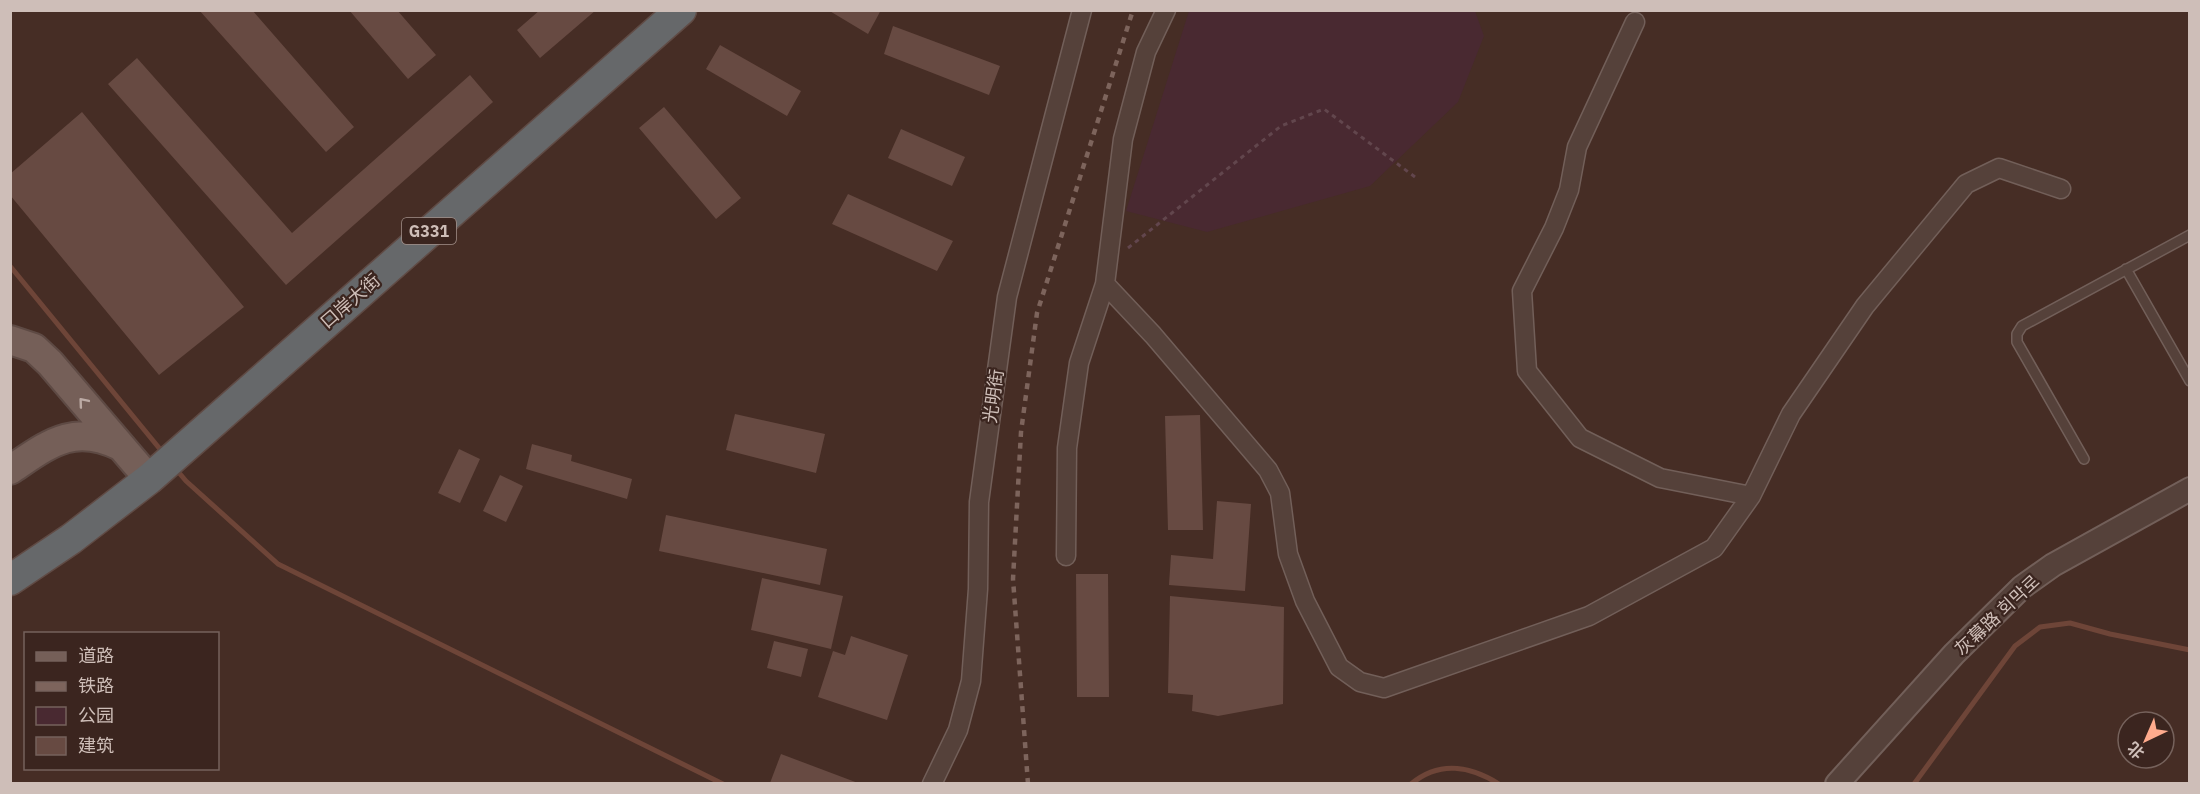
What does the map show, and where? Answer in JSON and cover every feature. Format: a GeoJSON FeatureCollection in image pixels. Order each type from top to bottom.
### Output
{"type":"FeatureCollection","features":[{"type":"Feature","properties":{"kind":"highway","name":"口岸大街"},"geometry":{"type":"LineString","coordinates":[[10,580],[71,539],[162,467],[681,10]]}},
{"type":"Feature","properties":{"kind":"main road"},"geometry":{"type":"LineString","coordinates":[[10,340],[34,348],[50,363],[121,447]]}},
{"type":"Feature","properties":{"kind":"main road"},"geometry":{"type":"LineString","coordinates":[[10,470],[48,445],[82,434],[100,436],[162,467]]}},
{"type":"Feature","properties":{"kind":"street"},"geometry":{"type":"LineString","coordinates":[[1066,556],[1067,448],[1079,363],[1105,284],[1123,139],[1146,52],[1167,10]]}},
{"type":"Feature","properties":{"kind":"street","name":"光明街"},"geometry":{"type":"LineString","coordinates":[[932,783],[958,730],[970,681],[978,589],[979,502],[1007,297],[1077,15]]}},
{"type":"Feature","properties":{"kind":"street"},"geometry":{"type":"LineString","coordinates":[[1635,22],[1577,147],[1569,190],[1554,228],[1522,291],[1527,371],[1580,438],[1660,478],[1751,496]]}},
{"type":"Feature","properties":{"kind":"street"},"geometry":{"type":"LineString","coordinates":[[1105,284],[1153,335],[1268,470],[1280,494],[1288,554],[1305,602],[1339,667],[1360,682],[1384,687],[1589,616],[1714,548],[1751,496],[1791,414],[1865,306],[1966,184],[1999,168],[2061,189]]}},
{"type":"Feature","properties":{"kind":"street","name":"灰幕路 회막로"},"geometry":{"type":"LineString","coordinates":[[1838,783],[1954,654],[2022,587],[2053,565],[2190,489]]}},
{"type":"Feature","properties":{"kind":"lane"},"geometry":{"type":"LineString","coordinates":[[2084,459],[2018,342],[2017,334],[2022,326],[2190,235]]}},
{"type":"Feature","properties":{"kind":"lane"},"geometry":{"type":"LineString","coordinates":[[2126,269],[2190,381]]}},
{"type":"Feature","properties":{"kind":"path"},"geometry":{"type":"LineString","coordinates":[[1107,264],[1281,126],[1324,109],[1415,177]]}},
{"type":"Feature","properties":{"kind":"green space"},"geometry":{"type":"Polygon","coordinates":[[[1189,11],[1475,11],[1484,36],[1458,102],[1370,186],[1207,232],[1126,211],[1189,11]]]}},
{"type":"Feature","properties":{"kind":"building"},"geometry":{"type":"Polygon","coordinates":[[[199,10],[252,10],[354,127],[326,152],[199,10]]]}},
{"type":"Feature","properties":{"kind":"building"},"geometry":{"type":"Polygon","coordinates":[[[349,10],[397,10],[436,55],[408,79],[349,10]]]}},
{"type":"Feature","properties":{"kind":"building"},"geometry":{"type":"Polygon","coordinates":[[[540,10],[596,10],[540,58],[517,30],[540,10]]]}},
{"type":"Feature","properties":{"kind":"building"},"geometry":{"type":"Polygon","coordinates":[[[828,10],[881,10],[868,34],[828,10]]]}},
{"type":"Feature","properties":{"kind":"building"},"geometry":{"type":"Polygon","coordinates":[[[893,26],[1000,66],[989,95],[884,54],[893,26]]]}},
{"type":"Feature","properties":{"kind":"building"},"geometry":{"type":"Polygon","coordinates":[[[720,45],[801,91],[787,116],[706,69],[720,45]]]}},
{"type":"Feature","properties":{"kind":"building"},"geometry":{"type":"Polygon","coordinates":[[[137,58],[292,233],[470,75],[493,102],[286,285],[108,84],[137,58]]]}},
{"type":"Feature","properties":{"kind":"building"},"geometry":{"type":"Polygon","coordinates":[[[664,107],[741,198],[716,219],[639,128],[664,107]]]}},
{"type":"Feature","properties":{"kind":"building"},"geometry":{"type":"Polygon","coordinates":[[[82,112],[244,307],[159,375],[10,195],[10,174],[82,112]]]}},
{"type":"Feature","properties":{"kind":"building"},"geometry":{"type":"Polygon","coordinates":[[[901,129],[965,157],[952,186],[888,158],[901,129]]]}},
{"type":"Feature","properties":{"kind":"building"},"geometry":{"type":"Polygon","coordinates":[[[848,194],[953,241],[937,271],[832,224],[848,194]]]}},
{"type":"Feature","properties":{"kind":"building"},"geometry":{"type":"Polygon","coordinates":[[[735,414],[825,434],[816,473],[726,450],[735,414]]]}},
{"type":"Feature","properties":{"kind":"building"},"geometry":{"type":"Polygon","coordinates":[[[1200,415],[1203,530],[1168,530],[1165,416],[1200,415]]]}},
{"type":"Feature","properties":{"kind":"building"},"geometry":{"type":"Polygon","coordinates":[[[532,444],[572,455],[571,461],[632,479],[627,499],[526,469],[532,444]]]}},
{"type":"Feature","properties":{"kind":"building"},"geometry":{"type":"Polygon","coordinates":[[[459,449],[480,459],[460,503],[438,493],[459,449]]]}},
{"type":"Feature","properties":{"kind":"building"},"geometry":{"type":"Polygon","coordinates":[[[500,475],[523,486],[506,522],[483,511],[500,475]]]}},
{"type":"Feature","properties":{"kind":"building"},"geometry":{"type":"Polygon","coordinates":[[[1217,501],[1251,504],[1245,591],[1169,585],[1171,555],[1213,559],[1217,501]]]}},
{"type":"Feature","properties":{"kind":"building"},"geometry":{"type":"Polygon","coordinates":[[[666,515],[827,549],[820,585],[659,551],[666,515]]]}},
{"type":"Feature","properties":{"kind":"building"},"geometry":{"type":"Polygon","coordinates":[[[1076,574],[1108,574],[1109,697],[1077,697],[1076,574]]]}},
{"type":"Feature","properties":{"kind":"building"},"geometry":{"type":"Polygon","coordinates":[[[762,578],[843,596],[831,649],[751,630],[762,578]]]}},
{"type":"Feature","properties":{"kind":"building"},"geometry":{"type":"Polygon","coordinates":[[[1170,596],[1284,607],[1283,704],[1218,716],[1192,711],[1193,695],[1168,693],[1170,596]]]}},
{"type":"Feature","properties":{"kind":"building"},"geometry":{"type":"Polygon","coordinates":[[[851,636],[908,655],[887,720],[818,697],[833,651],[845,655],[851,636]]]}},
{"type":"Feature","properties":{"kind":"building"},"geometry":{"type":"Polygon","coordinates":[[[774,641],[808,649],[801,677],[767,668],[774,641]]]}},
{"type":"Feature","properties":{"kind":"building"},"geometry":{"type":"Polygon","coordinates":[[[781,754],[858,783],[858,784],[770,783],[781,754]]]}},
{"type":"Feature","properties":{"kind":"waterway"},"geometry":{"type":"LineString","coordinates":[[10,266],[164,454]]}},
{"type":"Feature","properties":{"kind":"waterway"},"geometry":{"type":"LineString","coordinates":[[175,468],[186,481],[278,564],[723,784]]}},
{"type":"Feature","properties":{"kind":"waterway"},"geometry":{"type":"LineString","coordinates":[[1914,784],[2015,646],[2040,627],[2070,623],[2110,634],[2190,650]]}},
{"type":"Feature","properties":{"kind":"waterway"},"geometry":{"type":"LineString","coordinates":[[1411,784],[1433,771],[1455,768],[1477,773],[1499,784]]}},
{"type":"Feature","properties":{"kind":"railway"},"geometry":{"type":"LineString","coordinates":[[1028,784],[1013,579],[1021,432],[1037,313],[1133,10]]}}]}
